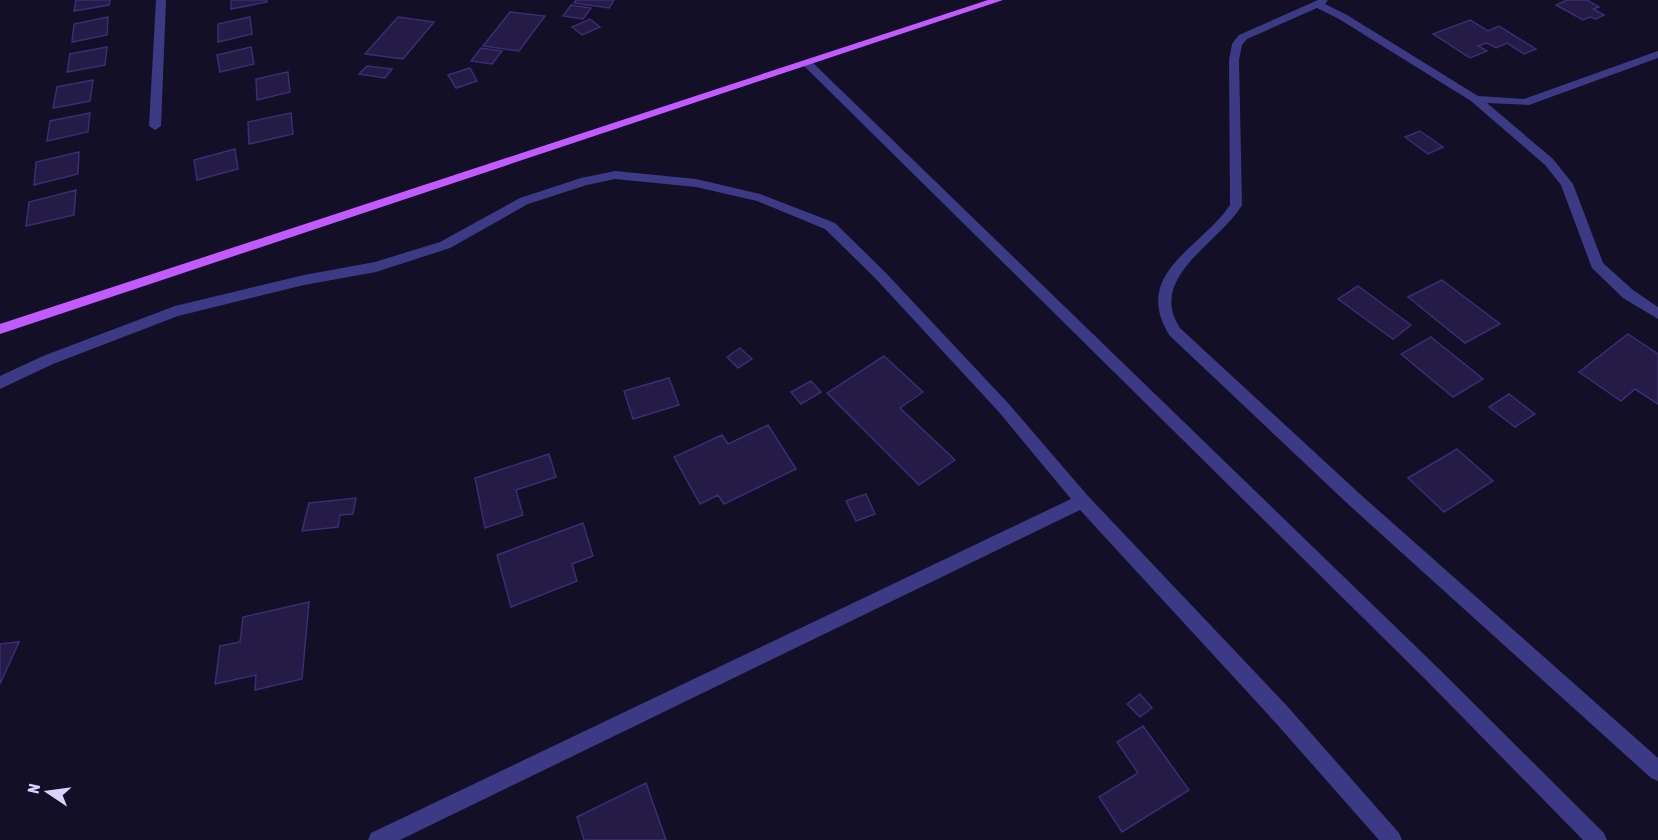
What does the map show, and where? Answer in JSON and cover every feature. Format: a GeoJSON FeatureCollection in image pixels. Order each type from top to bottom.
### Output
{"type":"FeatureCollection","features":[{"type":"Feature","properties":{"kind":"main road"},"geometry":{"type":"LineString","coordinates":[[0,329],[998,0]]}},
{"type":"Feature","properties":{"kind":"street"},"geometry":{"type":"LineString","coordinates":[[155,126],[160,0]]}},
{"type":"Feature","properties":{"kind":"street"},"geometry":{"type":"LineString","coordinates":[[1658,314],[1628,294],[1597,265],[1567,184],[1550,162],[1475,99],[1322,2],[1243,37],[1237,44],[1234,60],[1236,205],[1229,218],[1212,231],[1175,269],[1166,292],[1166,316],[1175,332],[1355,500],[1658,771]]}},
{"type":"Feature","properties":{"kind":"street"},"geometry":{"type":"LineString","coordinates":[[1475,99],[1525,103],[1658,54]]}},
{"type":"Feature","properties":{"kind":"street"},"geometry":{"type":"LineString","coordinates":[[807,63],[1432,674],[1597,840]]}},
{"type":"Feature","properties":{"kind":"street"},"geometry":{"type":"LineString","coordinates":[[0,383],[48,360],[175,311],[304,280],[376,267],[445,245],[524,201],[585,181],[615,175],[696,183],[760,198],[830,226],[1004,407],[1082,501],[1281,714],[1392,840]]}},
{"type":"Feature","properties":{"kind":"street"},"geometry":{"type":"LineString","coordinates":[[378,840],[1082,501]]}},
{"type":"Feature","properties":{"kind":"building"},"geometry":{"type":"Polygon","coordinates":[[[76,0],[110,0],[109,5],[74,11],[76,0]]]}},
{"type":"Feature","properties":{"kind":"building"},"geometry":{"type":"Polygon","coordinates":[[[231,0],[267,0],[267,2],[231,9],[231,0]]]}},
{"type":"Feature","properties":{"kind":"building"},"geometry":{"type":"Polygon","coordinates":[[[576,0],[614,0],[609,8],[574,3],[576,0]]]}},
{"type":"Feature","properties":{"kind":"building"},"geometry":{"type":"Polygon","coordinates":[[[1567,0],[1587,0],[1599,7],[1593,9],[1604,15],[1596,19],[1590,17],[1583,20],[1556,5],[1567,0]]]}},
{"type":"Feature","properties":{"kind":"building"},"geometry":{"type":"Polygon","coordinates":[[[571,5],[591,8],[583,19],[563,16],[571,5]]]}},
{"type":"Feature","properties":{"kind":"building"},"geometry":{"type":"Polygon","coordinates":[[[510,12],[545,16],[519,51],[483,46],[510,12]]]}},
{"type":"Feature","properties":{"kind":"building"},"geometry":{"type":"Polygon","coordinates":[[[108,17],[107,35],[72,42],[74,24],[108,17]]]}},
{"type":"Feature","properties":{"kind":"building"},"geometry":{"type":"Polygon","coordinates":[[[250,17],[252,34],[218,42],[218,24],[250,17]]]}},
{"type":"Feature","properties":{"kind":"building"},"geometry":{"type":"Polygon","coordinates":[[[398,17],[434,22],[403,59],[365,54],[398,17]]]}},
{"type":"Feature","properties":{"kind":"building"},"geometry":{"type":"Polygon","coordinates":[[[590,19],[600,27],[582,35],[572,27],[590,19]]]}},
{"type":"Feature","properties":{"kind":"building"},"geometry":{"type":"Polygon","coordinates":[[[1470,20],[1488,31],[1499,26],[1536,49],[1524,54],[1507,43],[1496,48],[1487,43],[1478,46],[1487,51],[1470,58],[1433,34],[1470,20]]]}},
{"type":"Feature","properties":{"kind":"building"},"geometry":{"type":"Polygon","coordinates":[[[107,47],[105,65],[67,72],[70,54],[107,47]]]}},
{"type":"Feature","properties":{"kind":"building"},"geometry":{"type":"Polygon","coordinates":[[[251,47],[254,64],[220,72],[217,55],[251,47]]]}},
{"type":"Feature","properties":{"kind":"building"},"geometry":{"type":"Polygon","coordinates":[[[481,48],[502,51],[492,64],[471,61],[481,48]]]}},
{"type":"Feature","properties":{"kind":"building"},"geometry":{"type":"Polygon","coordinates":[[[367,66],[392,69],[385,78],[359,74],[367,66]]]}},
{"type":"Feature","properties":{"kind":"building"},"geometry":{"type":"Polygon","coordinates":[[[470,68],[477,81],[456,88],[448,75],[470,68]]]}},
{"type":"Feature","properties":{"kind":"building"},"geometry":{"type":"Polygon","coordinates":[[[288,72],[290,92],[257,100],[256,79],[288,72]]]}},
{"type":"Feature","properties":{"kind":"building"},"geometry":{"type":"Polygon","coordinates":[[[93,80],[90,101],[53,108],[57,87],[93,80]]]}},
{"type":"Feature","properties":{"kind":"building"},"geometry":{"type":"Polygon","coordinates":[[[90,113],[88,132],[47,141],[50,121],[90,113]]]}},
{"type":"Feature","properties":{"kind":"building"},"geometry":{"type":"Polygon","coordinates":[[[291,113],[293,134],[249,144],[248,122],[291,113]]]}},
{"type":"Feature","properties":{"kind":"building"},"geometry":{"type":"Polygon","coordinates":[[[1420,131],[1443,147],[1428,154],[1405,137],[1420,131]]]}},
{"type":"Feature","properties":{"kind":"building"},"geometry":{"type":"Polygon","coordinates":[[[235,149],[238,169],[197,180],[194,160],[235,149]]]}},
{"type":"Feature","properties":{"kind":"building"},"geometry":{"type":"Polygon","coordinates":[[[79,152],[78,174],[34,185],[36,162],[79,152]]]}},
{"type":"Feature","properties":{"kind":"building"},"geometry":{"type":"Polygon","coordinates":[[[76,190],[74,215],[26,226],[29,202],[76,190]]]}},
{"type":"Feature","properties":{"kind":"building"},"geometry":{"type":"Polygon","coordinates":[[[1442,280],[1500,324],[1465,343],[1408,297],[1442,280]]]}},
{"type":"Feature","properties":{"kind":"building"},"geometry":{"type":"Polygon","coordinates":[[[1358,286],[1411,325],[1393,339],[1338,299],[1358,286]]]}},
{"type":"Feature","properties":{"kind":"building"},"geometry":{"type":"Polygon","coordinates":[[[1628,334],[1658,354],[1658,404],[1635,389],[1621,401],[1579,372],[1628,334]]]}},
{"type":"Feature","properties":{"kind":"building"},"geometry":{"type":"Polygon","coordinates":[[[1431,337],[1483,379],[1453,397],[1401,354],[1431,337]]]}},
{"type":"Feature","properties":{"kind":"building"},"geometry":{"type":"Polygon","coordinates":[[[740,348],[752,359],[738,368],[727,357],[740,348]]]}},
{"type":"Feature","properties":{"kind":"building"},"geometry":{"type":"Polygon","coordinates":[[[884,356],[923,392],[900,408],[955,460],[919,485],[827,393],[884,356]]]}},
{"type":"Feature","properties":{"kind":"building"},"geometry":{"type":"Polygon","coordinates":[[[669,378],[679,405],[633,419],[624,391],[669,378]]]}},
{"type":"Feature","properties":{"kind":"building"},"geometry":{"type":"Polygon","coordinates":[[[811,381],[821,392],[801,404],[791,392],[811,381]]]}},
{"type":"Feature","properties":{"kind":"building"},"geometry":{"type":"Polygon","coordinates":[[[1509,394],[1535,414],[1515,427],[1489,407],[1509,394]]]}},
{"type":"Feature","properties":{"kind":"building"},"geometry":{"type":"Polygon","coordinates":[[[768,425],[796,469],[724,504],[718,495],[700,504],[674,457],[722,435],[728,444],[768,425]]]}},
{"type":"Feature","properties":{"kind":"building"},"geometry":{"type":"Polygon","coordinates":[[[1457,449],[1493,481],[1444,512],[1408,478],[1457,449]]]}},
{"type":"Feature","properties":{"kind":"building"},"geometry":{"type":"Polygon","coordinates":[[[549,454],[556,477],[516,490],[523,515],[485,528],[475,478],[549,454]]]}},
{"type":"Feature","properties":{"kind":"building"},"geometry":{"type":"Polygon","coordinates":[[[866,494],[875,514],[856,521],[846,501],[866,494]]]}},
{"type":"Feature","properties":{"kind":"building"},"geometry":{"type":"Polygon","coordinates":[[[356,498],[353,514],[340,515],[338,527],[302,531],[309,503],[356,498]]]}},
{"type":"Feature","properties":{"kind":"building"},"geometry":{"type":"Polygon","coordinates":[[[583,523],[593,556],[572,564],[577,581],[511,607],[497,555],[583,523]]]}},
{"type":"Feature","properties":{"kind":"building"},"geometry":{"type":"Polygon","coordinates":[[[309,602],[302,679],[255,690],[256,675],[215,684],[220,646],[240,642],[243,617],[309,602]]]}},
{"type":"Feature","properties":{"kind":"building"},"geometry":{"type":"Polygon","coordinates":[[[19,642],[0,684],[0,644],[19,642]]]}},
{"type":"Feature","properties":{"kind":"building"},"geometry":{"type":"Polygon","coordinates":[[[1140,694],[1152,708],[1140,717],[1127,704],[1140,694]]]}},
{"type":"Feature","properties":{"kind":"building"},"geometry":{"type":"Polygon","coordinates":[[[1143,726],[1189,790],[1122,832],[1099,797],[1138,773],[1117,742],[1143,726]]]}},
{"type":"Feature","properties":{"kind":"building"},"geometry":{"type":"Polygon","coordinates":[[[646,783],[666,840],[584,840],[577,817],[646,783]]]}}]}
